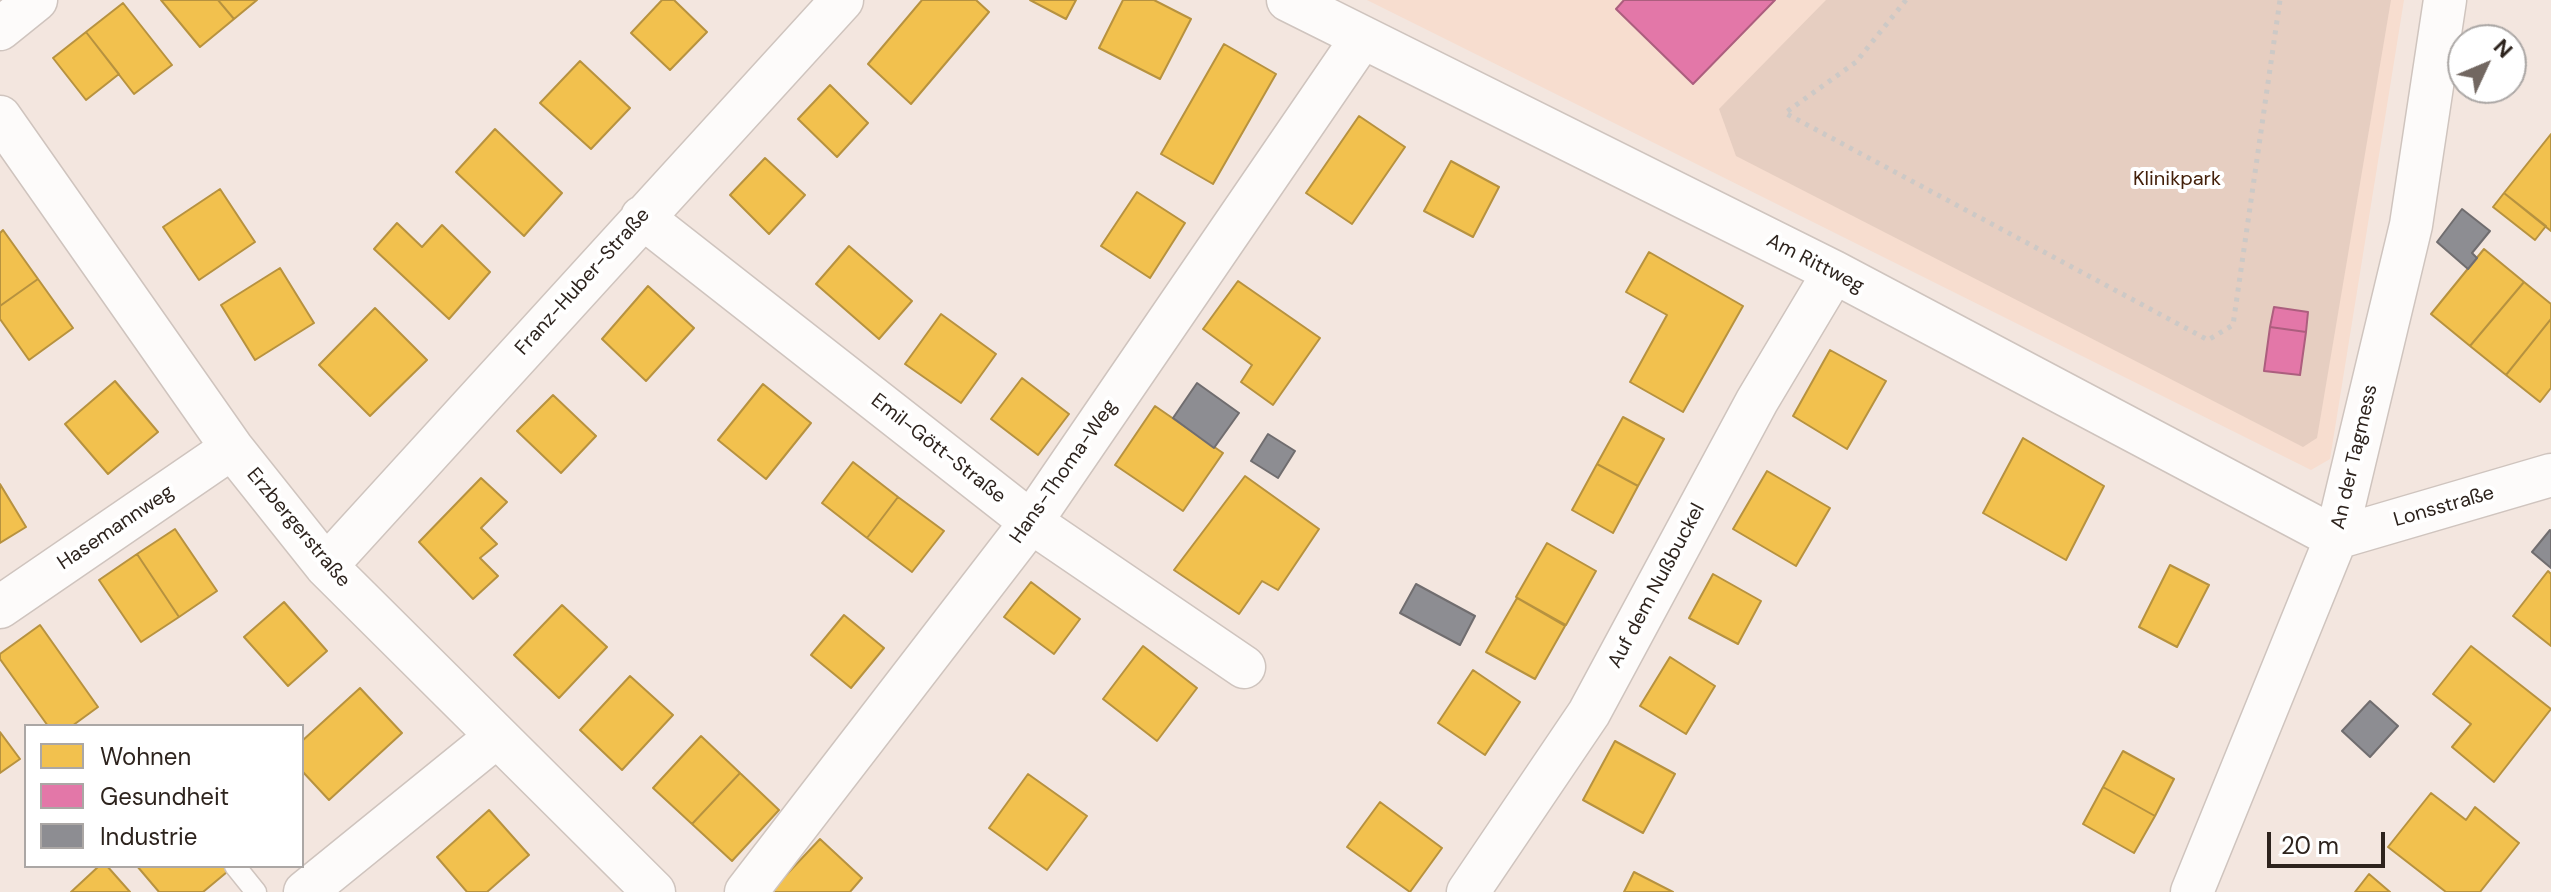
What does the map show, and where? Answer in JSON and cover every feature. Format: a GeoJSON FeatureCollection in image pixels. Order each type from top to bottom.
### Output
{"type":"FeatureCollection","features":[{"type":"Feature","properties":{"kind":"street"},"geometry":{"type":"LineString","coordinates":[[0,29],[36,0]]}},
{"type":"Feature","properties":{"kind":"street","name":"Franz-Huber-Straße"},"geometry":{"type":"LineString","coordinates":[[326,566],[842,0]]}},
{"type":"Feature","properties":{"kind":"street","name":"Am Rittweg"},"geometry":{"type":"LineString","coordinates":[[1288,0],[1834,272],[2336,538]]}},
{"type":"Feature","properties":{"kind":"street","name":"An der Tagmess"},"geometry":{"type":"LineString","coordinates":[[2192,892],[2336,538],[2411,225],[2445,0]]}},
{"type":"Feature","properties":{"kind":"street","name":"Hans-Thoma-Weg"},"geometry":{"type":"LineString","coordinates":[[746,892],[1031,522],[1362,38]]}},
{"type":"Feature","properties":{"kind":"street","name":"Erzbergerstraße"},"geometry":{"type":"LineString","coordinates":[[0,117],[232,448],[326,566],[654,892]]}},
{"type":"Feature","properties":{"kind":"street","name":"Emil-Gött-Straße"},"geometry":{"type":"LineString","coordinates":[[642,217],[1031,522],[1244,667]]}},
{"type":"Feature","properties":{"kind":"street","name":"Auf dem Nußbuckel"},"geometry":{"type":"LineString","coordinates":[[1468,892],[1589,713],[1757,401],[1834,272]]}},
{"type":"Feature","properties":{"kind":"street","name":"Hasemannweg"},"geometry":{"type":"LineString","coordinates":[[0,607],[232,448]]}},
{"type":"Feature","properties":{"kind":"street","name":"Lonsstraße"},"geometry":{"type":"LineString","coordinates":[[2336,538],[2551,475]]}},
{"type":"Feature","properties":{"kind":"street"},"geometry":{"type":"LineString","coordinates":[[305,892],[496,737]]}},
{"type":"Feature","properties":{"kind":"lane"},"geometry":{"type":"LineString","coordinates":[[237,868],[256,892]]}},
{"type":"Feature","properties":{"kind":"path"},"geometry":{"type":"LineString","coordinates":[[1906,0],[1856,62],[1785,113],[2208,340],[2233,325],[2280,0]]}},
{"type":"Feature","properties":{"kind":"shaded area","name":"Klinikpark"},"geometry":{"type":"Polygon","coordinates":[[[1367,0],[2404,0],[2330,459],[2311,470],[1367,0]]]}},
{"type":"Feature","properties":{"kind":"green space","name":"Klinikpark"},"geometry":{"type":"Polygon","coordinates":[[[1826,0],[2391,0],[2317,438],[2303,447],[1736,156],[1719,109],[1826,0]]]}},
{"type":"Feature","properties":{"kind":"building: Wohnen"},"geometry":{"type":"Polygon","coordinates":[[[161,0],[218,0],[234,19],[200,47],[161,0]]]}},
{"type":"Feature","properties":{"kind":"building: Wohnen"},"geometry":{"type":"Polygon","coordinates":[[[218,0],[257,0],[234,19],[218,0]]]}},
{"type":"Feature","properties":{"kind":"building: Wohnen"},"geometry":{"type":"Polygon","coordinates":[[[662,0],[674,0],[707,32],[670,70],[631,33],[662,0]]]}},
{"type":"Feature","properties":{"kind":"building: Wohnen"},"geometry":{"type":"Polygon","coordinates":[[[922,0],[976,0],[989,12],[911,104],[868,64],[922,0]]]}},
{"type":"Feature","properties":{"kind":"building: Wohnen"},"geometry":{"type":"Polygon","coordinates":[[[1030,0],[1076,0],[1066,19],[1030,0]]]}},
{"type":"Feature","properties":{"kind":"building: Wohnen"},"geometry":{"type":"Polygon","coordinates":[[[1123,0],[1154,0],[1191,19],[1160,79],[1099,48],[1123,0]]]}},
{"type":"Feature","properties":{"kind":"building: Wohnen"},"geometry":{"type":"Polygon","coordinates":[[[123,3],[172,65],[134,94],[86,32],[123,3]]]}},
{"type":"Feature","properties":{"kind":"building: Wohnen"},"geometry":{"type":"Polygon","coordinates":[[[86,32],[119,74],[86,100],[53,58],[86,32]]]}},
{"type":"Feature","properties":{"kind":"building: Wohnen"},"geometry":{"type":"Polygon","coordinates":[[[1224,44],[1276,74],[1213,184],[1161,154],[1224,44]]]}},
{"type":"Feature","properties":{"kind":"building: Wohnen"},"geometry":{"type":"Polygon","coordinates":[[[580,61],[630,108],[591,149],[540,103],[580,61]]]}},
{"type":"Feature","properties":{"kind":"building: Wohnen"},"geometry":{"type":"Polygon","coordinates":[[[830,85],[868,123],[837,157],[798,119],[830,85]]]}},
{"type":"Feature","properties":{"kind":"building: Wohnen"},"geometry":{"type":"Polygon","coordinates":[[[1359,116],[1405,147],[1352,224],[1306,193],[1359,116]]]}},
{"type":"Feature","properties":{"kind":"building: Wohnen"},"geometry":{"type":"Polygon","coordinates":[[[495,129],[562,193],[524,236],[456,172],[495,129]]]}},
{"type":"Feature","properties":{"kind":"building: Wohnen"},"geometry":{"type":"Polygon","coordinates":[[[2551,134],[2551,231],[2504,193],[2551,134]]]}},
{"type":"Feature","properties":{"kind":"building: Wohnen"},"geometry":{"type":"Polygon","coordinates":[[[765,158],[805,195],[769,234],[730,195],[765,158]]]}},
{"type":"Feature","properties":{"kind":"building: Wohnen"},"geometry":{"type":"Polygon","coordinates":[[[1451,161],[1499,187],[1473,237],[1424,211],[1451,161]]]}},
{"type":"Feature","properties":{"kind":"building: Wohnen"},"geometry":{"type":"Polygon","coordinates":[[[220,189],[255,242],[199,280],[163,227],[220,189]]]}},
{"type":"Feature","properties":{"kind":"building: Wohnen"},"geometry":{"type":"Polygon","coordinates":[[[1137,192],[1185,223],[1150,278],[1101,246],[1137,192]]]}},
{"type":"Feature","properties":{"kind":"building: Wohnen"},"geometry":{"type":"Polygon","coordinates":[[[2504,193],[2546,226],[2535,240],[2493,207],[2504,193]]]}},
{"type":"Feature","properties":{"kind":"building: Wohnen"},"geometry":{"type":"Polygon","coordinates":[[[397,223],[422,247],[442,225],[490,272],[449,319],[374,249],[397,223]]]}},
{"type":"Feature","properties":{"kind":"building: Wohnen"},"geometry":{"type":"Polygon","coordinates":[[[3,230],[38,279],[0,306],[0,233],[3,230]]]}},
{"type":"Feature","properties":{"kind":"building: Wohnen"},"geometry":{"type":"Polygon","coordinates":[[[849,246],[912,301],[879,339],[816,284],[849,246]]]}},
{"type":"Feature","properties":{"kind":"building: Wohnen"},"geometry":{"type":"Polygon","coordinates":[[[2484,249],[2524,282],[2470,346],[2431,314],[2484,249]]]}},
{"type":"Feature","properties":{"kind":"building: Wohnen"},"geometry":{"type":"Polygon","coordinates":[[[1649,252],[1743,306],[1683,412],[1630,382],[1667,315],[1626,292],[1649,252]]]}},
{"type":"Feature","properties":{"kind":"building: Wohnen"},"geometry":{"type":"Polygon","coordinates":[[[280,268],[314,323],[255,360],[221,305],[280,268]]]}},
{"type":"Feature","properties":{"kind":"building: Wohnen"},"geometry":{"type":"Polygon","coordinates":[[[38,279],[73,328],[29,360],[0,319],[0,306],[38,279]]]}},
{"type":"Feature","properties":{"kind":"building: Wohnen"},"geometry":{"type":"Polygon","coordinates":[[[1238,281],[1320,338],[1273,405],[1241,382],[1252,365],[1203,329],[1238,281]]]}},
{"type":"Feature","properties":{"kind":"building: Wohnen"},"geometry":{"type":"Polygon","coordinates":[[[2524,282],[2551,304],[2551,319],[2506,375],[2470,346],[2524,282]]]}},
{"type":"Feature","properties":{"kind":"building: Wohnen"},"geometry":{"type":"Polygon","coordinates":[[[648,286],[694,328],[646,381],[602,339],[648,286]]]}},
{"type":"Feature","properties":{"kind":"building: Wohnen"},"geometry":{"type":"Polygon","coordinates":[[[375,308],[427,360],[370,416],[319,365],[375,308]]]}},
{"type":"Feature","properties":{"kind":"building: Wohnen"},"geometry":{"type":"Polygon","coordinates":[[[941,314],[996,354],[961,403],[905,364],[941,314]]]}},
{"type":"Feature","properties":{"kind":"building: Wohnen"},"geometry":{"type":"Polygon","coordinates":[[[2551,319],[2551,388],[2540,402],[2506,375],[2551,319]]]}},
{"type":"Feature","properties":{"kind":"building: Wohnen"},"geometry":{"type":"Polygon","coordinates":[[[1830,350],[1886,381],[1847,449],[1793,416],[1830,350]]]}},
{"type":"Feature","properties":{"kind":"building: Wohnen"},"geometry":{"type":"Polygon","coordinates":[[[1022,378],[1069,414],[1038,455],[991,419],[1022,378]]]}},
{"type":"Feature","properties":{"kind":"building: Wohnen"},"geometry":{"type":"Polygon","coordinates":[[[115,381],[158,432],[108,474],[65,424],[115,381]]]}},
{"type":"Feature","properties":{"kind":"building: Wohnen"},"geometry":{"type":"Polygon","coordinates":[[[763,384],[811,423],[766,479],[718,440],[763,384]]]}},
{"type":"Feature","properties":{"kind":"building: Wohnen"},"geometry":{"type":"Polygon","coordinates":[[[553,395],[596,436],[561,473],[517,431],[553,395]]]}},
{"type":"Feature","properties":{"kind":"building: Wohnen"},"geometry":{"type":"Polygon","coordinates":[[[1155,406],[1223,453],[1183,511],[1115,465],[1155,406]]]}},
{"type":"Feature","properties":{"kind":"building: Wohnen"},"geometry":{"type":"Polygon","coordinates":[[[1623,417],[1664,439],[1638,486],[1597,464],[1623,417]]]}},
{"type":"Feature","properties":{"kind":"building: Wohnen"},"geometry":{"type":"Polygon","coordinates":[[[2023,438],[2104,486],[2066,560],[1983,513],[2023,438]]]}},
{"type":"Feature","properties":{"kind":"building: Wohnen"},"geometry":{"type":"Polygon","coordinates":[[[853,462],[898,497],[867,538],[822,503],[853,462]]]}},
{"type":"Feature","properties":{"kind":"building: Wohnen"},"geometry":{"type":"Polygon","coordinates":[[[1597,464],[1638,486],[1613,533],[1572,510],[1597,464]]]}},
{"type":"Feature","properties":{"kind":"building: Wohnen"},"geometry":{"type":"Polygon","coordinates":[[[1767,471],[1830,508],[1796,566],[1733,529],[1767,471]]]}},
{"type":"Feature","properties":{"kind":"building: Wohnen"},"geometry":{"type":"Polygon","coordinates":[[[1245,476],[1319,529],[1278,590],[1262,581],[1239,614],[1174,570],[1245,476]]]}},
{"type":"Feature","properties":{"kind":"building: Wohnen"},"geometry":{"type":"Polygon","coordinates":[[[481,478],[507,502],[481,528],[497,544],[480,558],[498,576],[473,599],[419,542],[481,478]]]}},
{"type":"Feature","properties":{"kind":"building: Wohnen"},"geometry":{"type":"Polygon","coordinates":[[[0,484],[26,527],[0,543],[0,484]]]}},
{"type":"Feature","properties":{"kind":"building: Wohnen"},"geometry":{"type":"Polygon","coordinates":[[[898,497],[944,531],[912,572],[867,538],[898,497]]]}},
{"type":"Feature","properties":{"kind":"building: Wohnen"},"geometry":{"type":"Polygon","coordinates":[[[175,529],[217,591],[179,617],[137,554],[175,529]]]}},
{"type":"Feature","properties":{"kind":"building: Wohnen"},"geometry":{"type":"Polygon","coordinates":[[[1547,543],[1596,571],[1566,625],[1516,597],[1547,543]]]}},
{"type":"Feature","properties":{"kind":"building: Wohnen"},"geometry":{"type":"Polygon","coordinates":[[[137,554],[179,617],[141,642],[99,580],[137,554]]]}},
{"type":"Feature","properties":{"kind":"building: Wohnen"},"geometry":{"type":"Polygon","coordinates":[[[2170,565],[2209,585],[2177,647],[2139,627],[2170,565]]]}},
{"type":"Feature","properties":{"kind":"building: Wohnen"},"geometry":{"type":"Polygon","coordinates":[[[2548,571],[2551,574],[2551,646],[2513,616],[2548,571]]]}},
{"type":"Feature","properties":{"kind":"building: Wohnen"},"geometry":{"type":"Polygon","coordinates":[[[1713,574],[1761,601],[1738,644],[1689,618],[1713,574]]]}},
{"type":"Feature","properties":{"kind":"building: Wohnen"},"geometry":{"type":"Polygon","coordinates":[[[1031,582],[1080,619],[1054,654],[1004,617],[1031,582]]]}},
{"type":"Feature","properties":{"kind":"building: Wohnen"},"geometry":{"type":"Polygon","coordinates":[[[1517,598],[1565,626],[1535,679],[1486,652],[1517,598]]]}},
{"type":"Feature","properties":{"kind":"building: Wohnen"},"geometry":{"type":"Polygon","coordinates":[[[284,602],[327,651],[288,686],[244,637],[284,602]]]}},
{"type":"Feature","properties":{"kind":"building: Wohnen"},"geometry":{"type":"Polygon","coordinates":[[[562,605],[607,647],[559,698],[514,655],[562,605]]]}},
{"type":"Feature","properties":{"kind":"building: Wohnen"},"geometry":{"type":"Polygon","coordinates":[[[844,615],[884,648],[851,688],[811,655],[844,615]]]}},
{"type":"Feature","properties":{"kind":"building: Wohnen"},"geometry":{"type":"Polygon","coordinates":[[[40,625],[98,707],[75,724],[47,724],[0,659],[0,654],[40,625]]]}},
{"type":"Feature","properties":{"kind":"building: Wohnen"},"geometry":{"type":"Polygon","coordinates":[[[1143,646],[1197,688],[1157,741],[1103,699],[1143,646]]]}},
{"type":"Feature","properties":{"kind":"building: Wohnen"},"geometry":{"type":"Polygon","coordinates":[[[2471,646],[2551,709],[2494,782],[2452,747],[2471,724],[2433,694],[2471,646]]]}},
{"type":"Feature","properties":{"kind":"building: Wohnen"},"geometry":{"type":"Polygon","coordinates":[[[1670,657],[1715,686],[1686,734],[1640,706],[1670,657]]]}},
{"type":"Feature","properties":{"kind":"building: Wohnen"},"geometry":{"type":"Polygon","coordinates":[[[1473,670],[1520,702],[1485,755],[1438,723],[1473,670]]]}},
{"type":"Feature","properties":{"kind":"building: Wohnen"},"geometry":{"type":"Polygon","coordinates":[[[630,676],[673,715],[622,770],[580,730],[630,676]]]}},
{"type":"Feature","properties":{"kind":"building: Wohnen"},"geometry":{"type":"Polygon","coordinates":[[[360,688],[402,733],[329,800],[304,773],[304,739],[360,688]]]}},
{"type":"Feature","properties":{"kind":"building: Wohnen"},"geometry":{"type":"Polygon","coordinates":[[[0,732],[20,759],[0,773],[0,732]]]}},
{"type":"Feature","properties":{"kind":"building: Wohnen"},"geometry":{"type":"Polygon","coordinates":[[[701,736],[740,773],[692,824],[653,788],[701,736]]]}},
{"type":"Feature","properties":{"kind":"building: Wohnen"},"geometry":{"type":"Polygon","coordinates":[[[1615,741],[1675,774],[1643,833],[1583,800],[1615,741]]]}},
{"type":"Feature","properties":{"kind":"building: Wohnen"},"geometry":{"type":"Polygon","coordinates":[[[2123,751],[2174,779],[2155,816],[2103,787],[2123,751]]]}},
{"type":"Feature","properties":{"kind":"building: Wohnen"},"geometry":{"type":"Polygon","coordinates":[[[740,773],[779,810],[732,861],[692,824],[740,773]]]}},
{"type":"Feature","properties":{"kind":"building: Wohnen"},"geometry":{"type":"Polygon","coordinates":[[[1028,774],[1087,816],[1047,870],[989,828],[1028,774]]]}},
{"type":"Feature","properties":{"kind":"building: Wohnen"},"geometry":{"type":"Polygon","coordinates":[[[2103,787],[2155,816],[2134,853],[2083,824],[2103,787]]]}},
{"type":"Feature","properties":{"kind":"building: Wohnen"},"geometry":{"type":"Polygon","coordinates":[[[2431,793],[2466,820],[2475,807],[2519,843],[2480,892],[2446,892],[2388,847],[2431,793]]]}},
{"type":"Feature","properties":{"kind":"building: Wohnen"},"geometry":{"type":"Polygon","coordinates":[[[1380,802],[1442,848],[1410,892],[1347,847],[1380,802]]]}},
{"type":"Feature","properties":{"kind":"building: Wohnen"},"geometry":{"type":"Polygon","coordinates":[[[489,810],[529,855],[487,892],[467,892],[437,857],[489,810]]]}},
{"type":"Feature","properties":{"kind":"building: Wohnen"},"geometry":{"type":"Polygon","coordinates":[[[820,839],[862,878],[850,892],[772,890],[820,839]]]}},
{"type":"Feature","properties":{"kind":"building: Wohnen"},"geometry":{"type":"Polygon","coordinates":[[[97,868],[109,868],[130,892],[71,892],[97,868]]]}},
{"type":"Feature","properties":{"kind":"building: Wohnen"},"geometry":{"type":"Polygon","coordinates":[[[139,868],[232,868],[203,892],[159,892],[139,868]]]}},
{"type":"Feature","properties":{"kind":"building: Wohnen"},"geometry":{"type":"Polygon","coordinates":[[[1634,872],[1673,892],[1624,892],[1634,872]]]}},
{"type":"Feature","properties":{"kind":"building: Wohnen"},"geometry":{"type":"Polygon","coordinates":[[[2369,874],[2390,892],[2355,892],[2369,874]]]}},
{"type":"Feature","properties":{"kind":"building: Gesundheit"},"geometry":{"type":"Polygon","coordinates":[[[1624,0],[1775,0],[1693,84],[1616,9],[1624,0]]]}},
{"type":"Feature","properties":{"kind":"building: Gesundheit"},"geometry":{"type":"Polygon","coordinates":[[[2274,307],[2308,312],[2306,332],[2270,327],[2274,307]]]}},
{"type":"Feature","properties":{"kind":"building: Gesundheit"},"geometry":{"type":"Polygon","coordinates":[[[2270,327],[2306,332],[2300,375],[2264,371],[2270,327]]]}},
{"type":"Feature","properties":{"kind":"building: Industrie"},"geometry":{"type":"Polygon","coordinates":[[[2462,209],[2490,231],[2472,253],[2477,258],[2468,269],[2437,242],[2462,209]]]}},
{"type":"Feature","properties":{"kind":"building: Industrie"},"geometry":{"type":"Polygon","coordinates":[[[1197,383],[1239,413],[1214,448],[1173,418],[1197,383]]]}},
{"type":"Feature","properties":{"kind":"building: Industrie"},"geometry":{"type":"Polygon","coordinates":[[[1268,434],[1295,451],[1278,478],[1251,461],[1268,434]]]}},
{"type":"Feature","properties":{"kind":"building: Industrie"},"geometry":{"type":"Polygon","coordinates":[[[2551,531],[2551,568],[2532,552],[2551,531]]]}},
{"type":"Feature","properties":{"kind":"building: Industrie"},"geometry":{"type":"Polygon","coordinates":[[[1416,584],[1475,616],[1460,645],[1400,613],[1416,584]]]}},
{"type":"Feature","properties":{"kind":"building: Industrie"},"geometry":{"type":"Polygon","coordinates":[[[2370,701],[2398,726],[2370,757],[2342,731],[2370,701]]]}}]}
